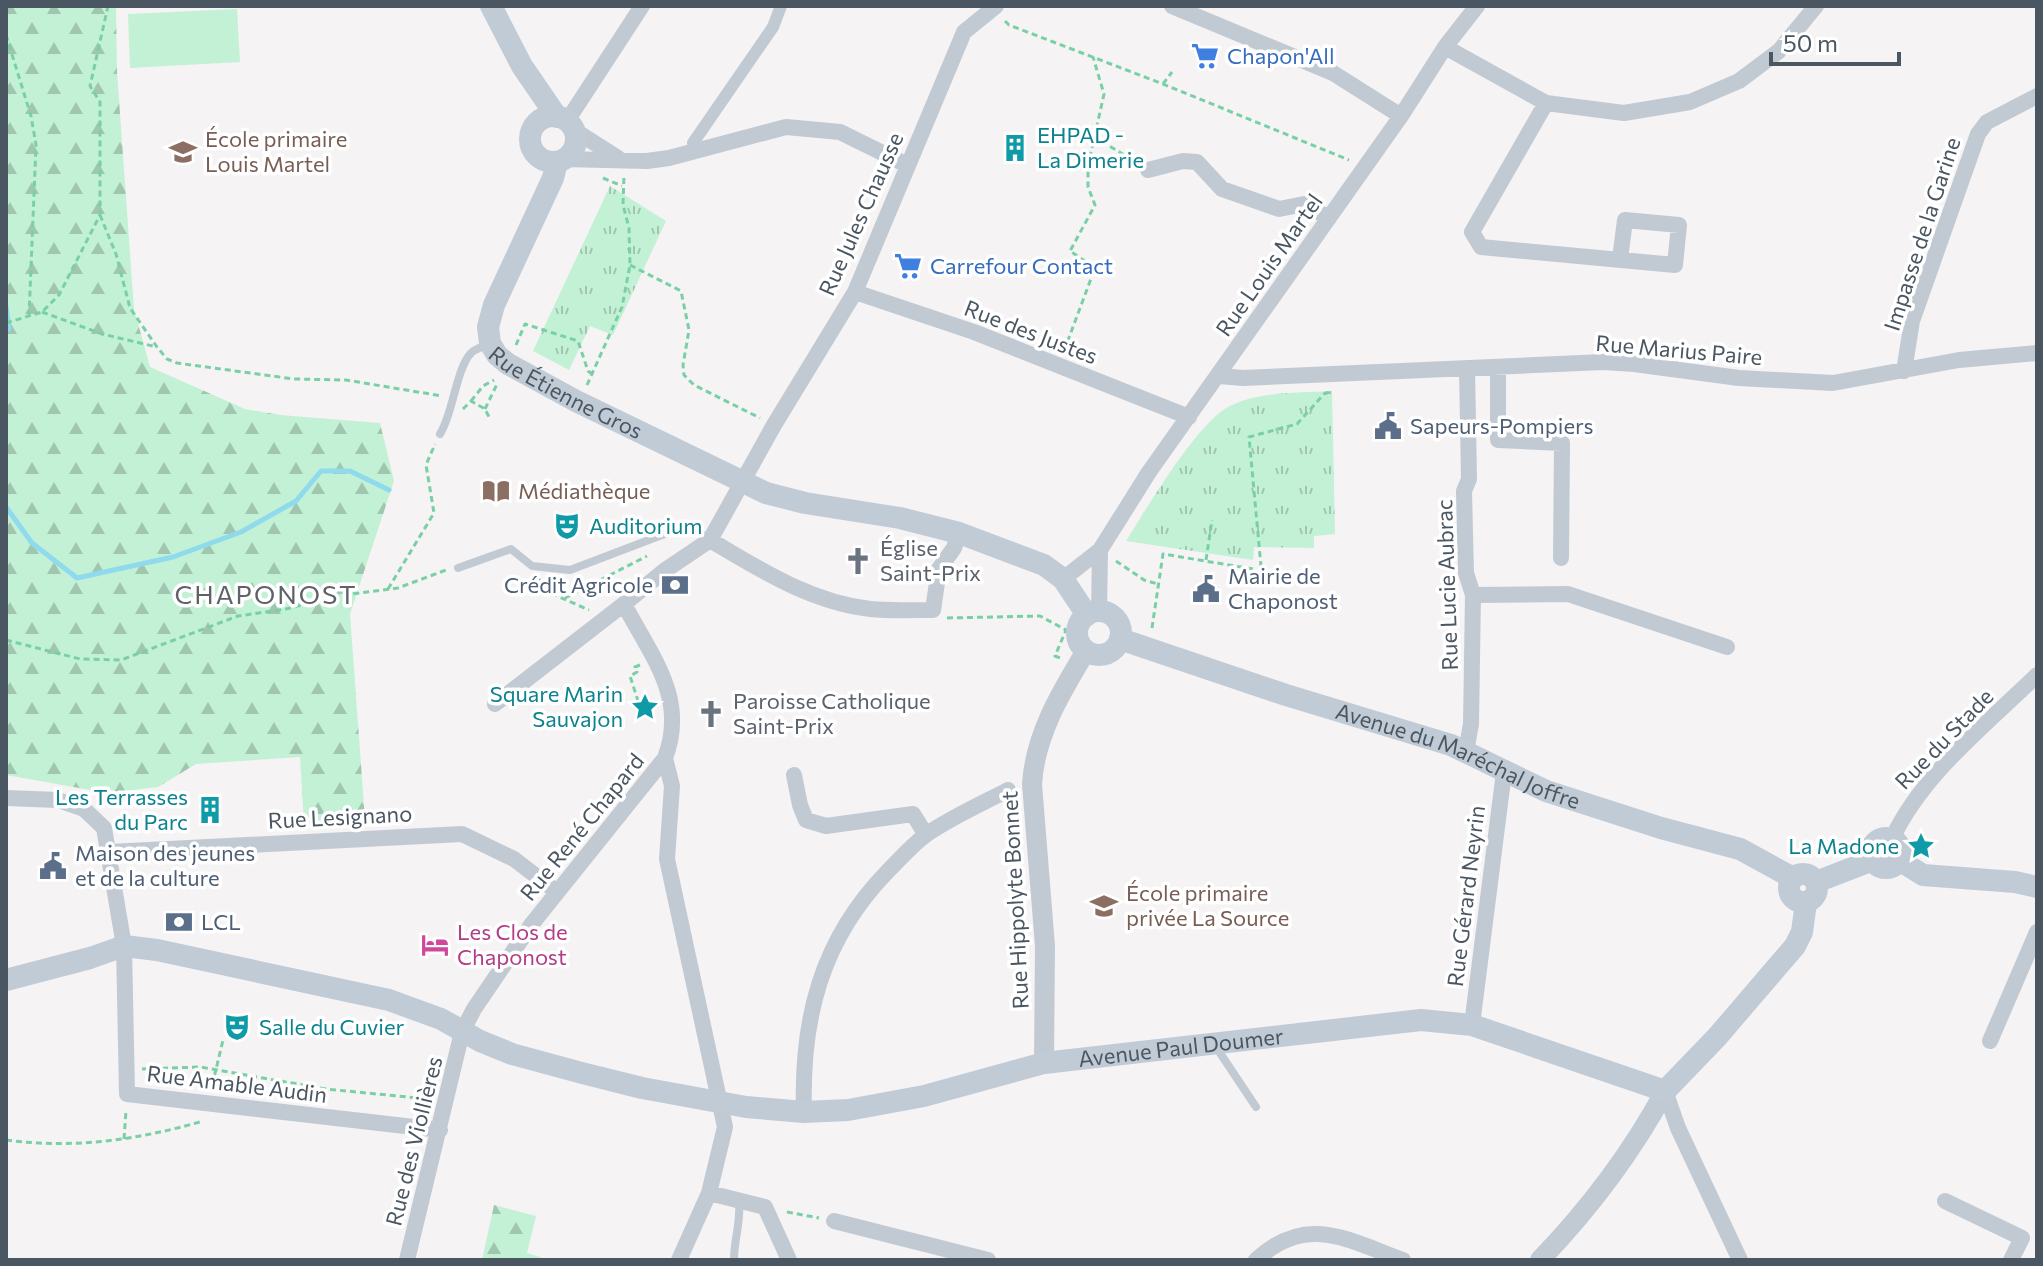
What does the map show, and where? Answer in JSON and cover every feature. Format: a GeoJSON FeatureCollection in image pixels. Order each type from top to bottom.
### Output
{"type":"FeatureCollection","features":[{"type":"Feature","properties":{"kind":"main road"},"geometry":{"type":"LineString","coordinates":[[491,6],[522,66],[566,123],[576,144],[553,158],[531,145],[532,130],[522,66]]}},
{"type":"Feature","properties":{"kind":"main road"},"geometry":{"type":"LineString","coordinates":[[532,130],[542,119],[566,123]]}},
{"type":"Feature","properties":{"kind":"main road","name":"Rue Étienne Gros"},"geometry":{"type":"LineString","coordinates":[[553,158],[553,178],[541,198],[494,305],[488,327],[490,343],[497,355],[576,401],[743,482]]}},
{"type":"Feature","properties":{"kind":"main road"},"geometry":{"type":"LineString","coordinates":[[743,482],[766,493],[805,503],[900,518],[959,533],[1044,565],[1063,579],[1093,613],[1116,620],[1120,639],[1117,645],[1106,654],[1081,658],[1078,625],[1093,613]]}},
{"type":"Feature","properties":{"kind":"main road","name":"Avenue du Maréchal Joffre"},"geometry":{"type":"LineString","coordinates":[[1120,639],[1286,695],[1451,745],[1546,791],[1661,828],[1740,849],[1793,878]]}},
{"type":"Feature","properties":{"kind":"main road"},"geometry":{"type":"LineString","coordinates":[[1816,882],[1873,860],[1886,868],[1896,850],[1923,875],[2015,882],[2037,887]]}},
{"type":"Feature","properties":{"kind":"main road"},"geometry":{"type":"LineString","coordinates":[[1806,874],[1816,882],[1814,898],[1806,902],[1791,896],[1789,885],[1793,878],[1806,874]]}},
{"type":"Feature","properties":{"kind":"main road"},"geometry":{"type":"LineString","coordinates":[[1665,1091],[1717,1037],[1795,946],[1802,932],[1806,902]]}},
{"type":"Feature","properties":{"kind":"main road"},"geometry":{"type":"LineString","coordinates":[[6,980],[124,946]]}},
{"type":"Feature","properties":{"kind":"main road","name":"Avenue Paul Doumer"},"geometry":{"type":"LineString","coordinates":[[124,946],[157,950],[389,1000],[441,1019],[512,1054],[642,1088],[764,1110],[848,1110],[924,1096],[1044,1063],[1421,1020],[1472,1025],[1665,1091]]}},
{"type":"Feature","properties":{"kind":"street"},"geometry":{"type":"LineString","coordinates":[[621,158],[566,123],[642,6]]}},
{"type":"Feature","properties":{"kind":"street"},"geometry":{"type":"LineString","coordinates":[[696,152],[693,143],[773,27],[781,6]]}},
{"type":"Feature","properties":{"kind":"street"},"geometry":{"type":"LineString","coordinates":[[1172,6],[1333,73],[1401,116]]}},
{"type":"Feature","properties":{"kind":"street","name":"Rue Louis Martel"},"geometry":{"type":"LineString","coordinates":[[1063,579],[1100,550],[1189,417],[1401,116],[1445,47],[1477,6]]}},
{"type":"Feature","properties":{"kind":"street","name":"Rue Jules Chausse"},"geometry":{"type":"LineString","coordinates":[[710,540],[774,425],[855,292],[964,32],[994,7]]}},
{"type":"Feature","properties":{"kind":"street"},"geometry":{"type":"LineString","coordinates":[[1445,47],[1546,103],[1624,113],[1690,102],[1739,81],[1779,51],[1814,7]]}},
{"type":"Feature","properties":{"kind":"street","name":"Impasse de la Garine"},"geometry":{"type":"LineString","coordinates":[[1904,371],[1912,321],[1978,134],[1987,122],[2037,96]]}},
{"type":"Feature","properties":{"kind":"street"},"geometry":{"type":"LineString","coordinates":[[1546,103],[1472,232],[1481,247],[1620,259]]}},
{"type":"Feature","properties":{"kind":"street"},"geometry":{"type":"LineString","coordinates":[[553,158],[647,161],[696,152],[786,127],[840,132],[907,165]]}},
{"type":"Feature","properties":{"kind":"street"},"geometry":{"type":"LineString","coordinates":[[1148,170],[1183,161],[1197,162],[1222,189],[1279,209],[1304,204],[1329,218]]}},
{"type":"Feature","properties":{"kind":"street","name":"Rue des Justes"},"geometry":{"type":"LineString","coordinates":[[855,292],[974,332],[1189,417]]}},
{"type":"Feature","properties":{"kind":"street","name":"Rue Marius Paire"},"geometry":{"type":"LineString","coordinates":[[1219,376],[1243,378],[1634,364],[1739,378],[1833,383],[1959,360],[2037,353]]}},
{"type":"Feature","properties":{"kind":"street"},"geometry":{"type":"LineString","coordinates":[[1498,367],[1498,440],[1562,443],[1561,558]]}},
{"type":"Feature","properties":{"kind":"street","name":"Rue Lucie Aubrac"},"geometry":{"type":"LineString","coordinates":[[1466,752],[1471,724],[1473,595],[1466,573],[1464,505],[1464,491],[1469,479],[1467,368]]}},
{"type":"Feature","properties":{"kind":"street"},"geometry":{"type":"LineString","coordinates":[[495,704],[664,571],[710,540],[784,584],[804,592],[871,609],[933,610],[939,569],[954,548],[959,533]]}},
{"type":"Feature","properties":{"kind":"street"},"geometry":{"type":"LineString","coordinates":[[1093,613],[1100,550]]}},
{"type":"Feature","properties":{"kind":"street"},"geometry":{"type":"LineString","coordinates":[[1473,595],[1568,594],[1727,647]]}},
{"type":"Feature","properties":{"kind":"street","name":"Rue René Chapard"},"geometry":{"type":"LineString","coordinates":[[462,1032],[474,1009],[557,892],[665,758],[673,729],[671,693],[624,604]]}},
{"type":"Feature","properties":{"kind":"street","name":"Rue Hippolyte Bonnet"},"geometry":{"type":"LineString","coordinates":[[1044,1063],[1045,946],[1032,784],[1034,763],[1056,701],[1081,658]]}},
{"type":"Feature","properties":{"kind":"street","name":"Rue du Stade"},"geometry":{"type":"LineString","coordinates":[[1896,850],[1905,811],[1931,779],[2037,675]]}},
{"type":"Feature","properties":{"kind":"street"},"geometry":{"type":"LineString","coordinates":[[665,758],[672,786],[667,859],[725,1127],[709,1193],[679,1260]]}},
{"type":"Feature","properties":{"kind":"street","name":"Rue Gérard Neyrin"},"geometry":{"type":"LineString","coordinates":[[1472,1025],[1504,772]]}},
{"type":"Feature","properties":{"kind":"street"},"geometry":{"type":"LineString","coordinates":[[794,775],[806,820],[826,826],[913,814],[926,835]]}},
{"type":"Feature","properties":{"kind":"street"},"geometry":{"type":"LineString","coordinates":[[804,1112],[807,1030],[839,933],[851,914],[875,885],[926,835],[1008,790]]}},
{"type":"Feature","properties":{"kind":"street","name":"Rue Amable Audin"},"geometry":{"type":"LineString","coordinates":[[6,798],[58,800],[84,809],[104,828],[124,946],[127,1094],[440,1130]]}},
{"type":"Feature","properties":{"kind":"street","name":"Rue Lesignano"},"geometry":{"type":"LineString","coordinates":[[110,852],[462,834],[514,859],[557,892]]}},
{"type":"Feature","properties":{"kind":"street"},"geometry":{"type":"LineString","coordinates":[[1990,1041],[2037,932]]}},
{"type":"Feature","properties":{"kind":"street","name":"Rue des Viollières"},"geometry":{"type":"LineString","coordinates":[[407,1260],[462,1032]]}},
{"type":"Feature","properties":{"kind":"street"},"geometry":{"type":"LineString","coordinates":[[1540,1260],[1622,1162],[1665,1091]]}},
{"type":"Feature","properties":{"kind":"street"},"geometry":{"type":"LineString","coordinates":[[1665,1091],[1678,1128],[1740,1260]]}},
{"type":"Feature","properties":{"kind":"street"},"geometry":{"type":"LineString","coordinates":[[709,1193],[765,1207],[789,1260]]}},
{"type":"Feature","properties":{"kind":"street"},"geometry":{"type":"LineString","coordinates":[[1945,1201],[2029,1239],[2011,1260]]}},
{"type":"Feature","properties":{"kind":"street"},"geometry":{"type":"LineString","coordinates":[[834,1221],[988,1260]]}},
{"type":"Feature","properties":{"kind":"street"},"geometry":{"type":"LineString","coordinates":[[1256,1260],[1286,1238],[1311,1232],[1335,1235],[1403,1260]]}},
{"type":"Feature","properties":{"kind":"lane"},"geometry":{"type":"LineString","coordinates":[[440,434],[471,354],[490,343]]}},
{"type":"Feature","properties":{"kind":"lane"},"geometry":{"type":"LineString","coordinates":[[458,568],[511,549],[532,566],[570,570],[683,527],[698,531],[710,540]]}},
{"type":"Feature","properties":{"kind":"lane"},"geometry":{"type":"LineString","coordinates":[[1219,1044],[1220,1053],[1256,1107]]}},
{"type":"Feature","properties":{"kind":"lane"},"geometry":{"type":"LineString","coordinates":[[734,1260],[734,1243],[740,1222],[739,1201]]}},
{"type":"Feature","properties":{"kind":"path"},"geometry":{"type":"LineString","coordinates":[[108,6],[90,86],[100,102],[100,215],[116,254],[130,308],[167,359],[294,379],[346,380],[439,397],[453,394]]}},
{"type":"Feature","properties":{"kind":"path"},"geometry":{"type":"LineString","coordinates":[[994,7],[1009,25],[1344,157],[1363,168]]}},
{"type":"Feature","properties":{"kind":"path"},"geometry":{"type":"LineString","coordinates":[[6,35],[31,116],[36,145],[29,316]]}},
{"type":"Feature","properties":{"kind":"path"},"geometry":{"type":"LineString","coordinates":[[1061,359],[1095,268],[1070,251],[1095,205],[1088,187],[1088,166],[1104,94],[1093,57]]}},
{"type":"Feature","properties":{"kind":"path"},"geometry":{"type":"LineString","coordinates":[[1163,84],[1172,72]]}},
{"type":"Feature","properties":{"kind":"path"},"geometry":{"type":"LineString","coordinates":[[1093,136],[1148,170]]}},
{"type":"Feature","properties":{"kind":"path"},"geometry":{"type":"LineString","coordinates":[[585,387],[622,307],[630,265],[621,158]]}},
{"type":"Feature","properties":{"kind":"path"},"geometry":{"type":"LineString","coordinates":[[590,177],[605,178],[623,186]]}},
{"type":"Feature","properties":{"kind":"path"},"geometry":{"type":"LineString","coordinates":[[6,323],[42,312],[59,295],[100,215]]}},
{"type":"Feature","properties":{"kind":"path"},"geometry":{"type":"LineString","coordinates":[[630,265],[672,282],[681,291],[689,330],[684,375],[694,385],[774,425]]}},
{"type":"Feature","properties":{"kind":"path"},"geometry":{"type":"LineString","coordinates":[[42,312],[102,334],[157,347]]}},
{"type":"Feature","properties":{"kind":"path"},"geometry":{"type":"LineString","coordinates":[[508,364],[516,354],[514,349],[525,324],[578,341],[588,371],[592,374]]}},
{"type":"Feature","properties":{"kind":"path"},"geometry":{"type":"LineString","coordinates":[[1149,648],[1163,554],[1253,569],[1262,577],[1249,437],[1297,424],[1324,394],[1342,388],[1341,374]]}},
{"type":"Feature","properties":{"kind":"path"},"geometry":{"type":"LineString","coordinates":[[446,424],[483,386],[502,375],[485,409]]}},
{"type":"Feature","properties":{"kind":"path"},"geometry":{"type":"LineString","coordinates":[[471,401],[485,409],[489,417]]}},
{"type":"Feature","properties":{"kind":"path"},"geometry":{"type":"LineString","coordinates":[[388,589],[434,513],[426,465],[440,434]]}},
{"type":"Feature","properties":{"kind":"path"},"geometry":{"type":"LineString","coordinates":[[1206,560],[1212,520]]}},
{"type":"Feature","properties":{"kind":"path"},"geometry":{"type":"LineString","coordinates":[[565,598],[658,550]]}},
{"type":"Feature","properties":{"kind":"path"},"geometry":{"type":"LineString","coordinates":[[1100,550],[1144,580],[1159,584]]}},
{"type":"Feature","properties":{"kind":"path"},"geometry":{"type":"LineString","coordinates":[[532,566],[546,591],[573,602]]}},
{"type":"Feature","properties":{"kind":"path"},"geometry":{"type":"LineString","coordinates":[[6,640],[80,659],[121,660],[238,616],[286,609],[337,596],[398,588],[439,570],[458,568]]}},
{"type":"Feature","properties":{"kind":"path"},"geometry":{"type":"LineString","coordinates":[[936,618],[1040,616],[1066,630],[1055,656],[1081,658]]}},
{"type":"Feature","properties":{"kind":"path"},"geometry":{"type":"LineString","coordinates":[[635,667],[637,672],[630,676],[639,704],[654,713],[655,718]]}},
{"type":"Feature","properties":{"kind":"path"},"geometry":{"type":"LineString","coordinates":[[6,1140],[39,1144],[124,1139],[162,1133],[204,1121],[223,1040]]}},
{"type":"Feature","properties":{"kind":"path"},"geometry":{"type":"LineString","coordinates":[[126,1070],[200,1067],[326,1089],[447,1101]]}},
{"type":"Feature","properties":{"kind":"path"},"geometry":{"type":"LineString","coordinates":[[124,1139],[127,1094]]}},
{"type":"Feature","properties":{"kind":"path"},"geometry":{"type":"LineString","coordinates":[[765,1207],[834,1221]]}},
{"type":"Feature","properties":{"kind":"green space"},"geometry":{"type":"Polygon","coordinates":[[[6,6],[116,6],[117,72],[134,309],[150,367],[245,409],[380,423],[394,481],[350,614],[365,820],[304,824],[300,757],[196,764],[158,787],[107,793],[6,775],[6,6]]]}},
{"type":"Feature","properties":{"kind":"green space"},"geometry":{"type":"Polygon","coordinates":[[[237,9],[240,62],[130,68],[128,14],[237,9]]]}},
{"type":"Feature","properties":{"kind":"green space"},"geometry":{"type":"Polygon","coordinates":[[[610,186],[666,221],[613,335],[590,326],[569,370],[533,351],[610,186]]]}},
{"type":"Feature","properties":{"kind":"green space"},"geometry":{"type":"Polygon","coordinates":[[[1332,391],[1335,534],[1314,536],[1314,548],[1254,547],[1253,560],[1126,541],[1188,447],[1217,415],[1230,406],[1254,398],[1332,391]]]}},
{"type":"Feature","properties":{"kind":"green space"},"geometry":{"type":"Polygon","coordinates":[[[494,1205],[536,1216],[527,1253],[549,1260],[482,1260],[494,1205]]]}},
{"type":"Feature","properties":{"kind":"waterway"},"geometry":{"type":"LineString","coordinates":[[6,306],[9,329],[6,331]]}},
{"type":"Feature","properties":{"kind":"waterway"},"geometry":{"type":"LineString","coordinates":[[6,507],[32,543],[77,578],[173,557],[241,532],[296,501],[321,471],[350,471],[389,490]]}},
{"type":"Feature","properties":{"kind":"place","name":"Chapon'All"},"geometry":{"type":"Point","coordinates":[1205,56]}},
{"type":"Feature","properties":{"kind":"place","name":"EHPAD - La Dimerie"},"geometry":{"type":"Point","coordinates":[1015,148]}},
{"type":"Feature","properties":{"kind":"place","name":"École primaire Louis Martel"},"geometry":{"type":"Point","coordinates":[183,152]}},
{"type":"Feature","properties":{"kind":"place","name":"Carrefour Contact"},"geometry":{"type":"Point","coordinates":[908,266]}},
{"type":"Feature","properties":{"kind":"place","name":"Sapeurs-Pompiers"},"geometry":{"type":"Point","coordinates":[1388,426]}},
{"type":"Feature","properties":{"kind":"place","name":"Médiathèque"},"geometry":{"type":"Point","coordinates":[496,491]}},
{"type":"Feature","properties":{"kind":"place","name":"Auditorium"},"geometry":{"type":"Point","coordinates":[567,526]}},
{"type":"Feature","properties":{"kind":"place","name":"Église Saint-Prix"},"geometry":{"type":"Point","coordinates":[858,561]}},
{"type":"Feature","properties":{"kind":"place","name":"Crédit Agricole"},"geometry":{"type":"Point","coordinates":[675,585]}},
{"type":"Feature","properties":{"kind":"place","name":"Mairie de Chaponost"},"geometry":{"type":"Point","coordinates":[1206,589]}},
{"type":"Feature","properties":{"kind":"place","name":"Square Marin Sauvajon"},"geometry":{"type":"Point","coordinates":[645,707]}},
{"type":"Feature","properties":{"kind":"place","name":"Paroisse Catholique Saint-Prix"},"geometry":{"type":"Point","coordinates":[711,714]}},
{"type":"Feature","properties":{"kind":"place","name":"Les Terrasses du Parc"},"geometry":{"type":"Point","coordinates":[210,810]}},
{"type":"Feature","properties":{"kind":"place","name":"La Madone"},"geometry":{"type":"Point","coordinates":[1921,846]}},
{"type":"Feature","properties":{"kind":"place","name":"Maison des jeunes et de la culture"},"geometry":{"type":"Point","coordinates":[53,866]}},
{"type":"Feature","properties":{"kind":"place","name":"École primaire privée La Source"},"geometry":{"type":"Point","coordinates":[1104,906]}},
{"type":"Feature","properties":{"kind":"place","name":"LCL"},"geometry":{"type":"Point","coordinates":[179,922]}},
{"type":"Feature","properties":{"kind":"place","name":"Les Clos de Chaponost"},"geometry":{"type":"Point","coordinates":[435,945]}},
{"type":"Feature","properties":{"kind":"place","name":"Salle du Cuvier"},"geometry":{"type":"Point","coordinates":[237,1027]}},
{"type":"Feature","properties":{"kind":"district","name":"CHAPONOST"},"geometry":{"type":"Point","coordinates":[266,595]}}]}
